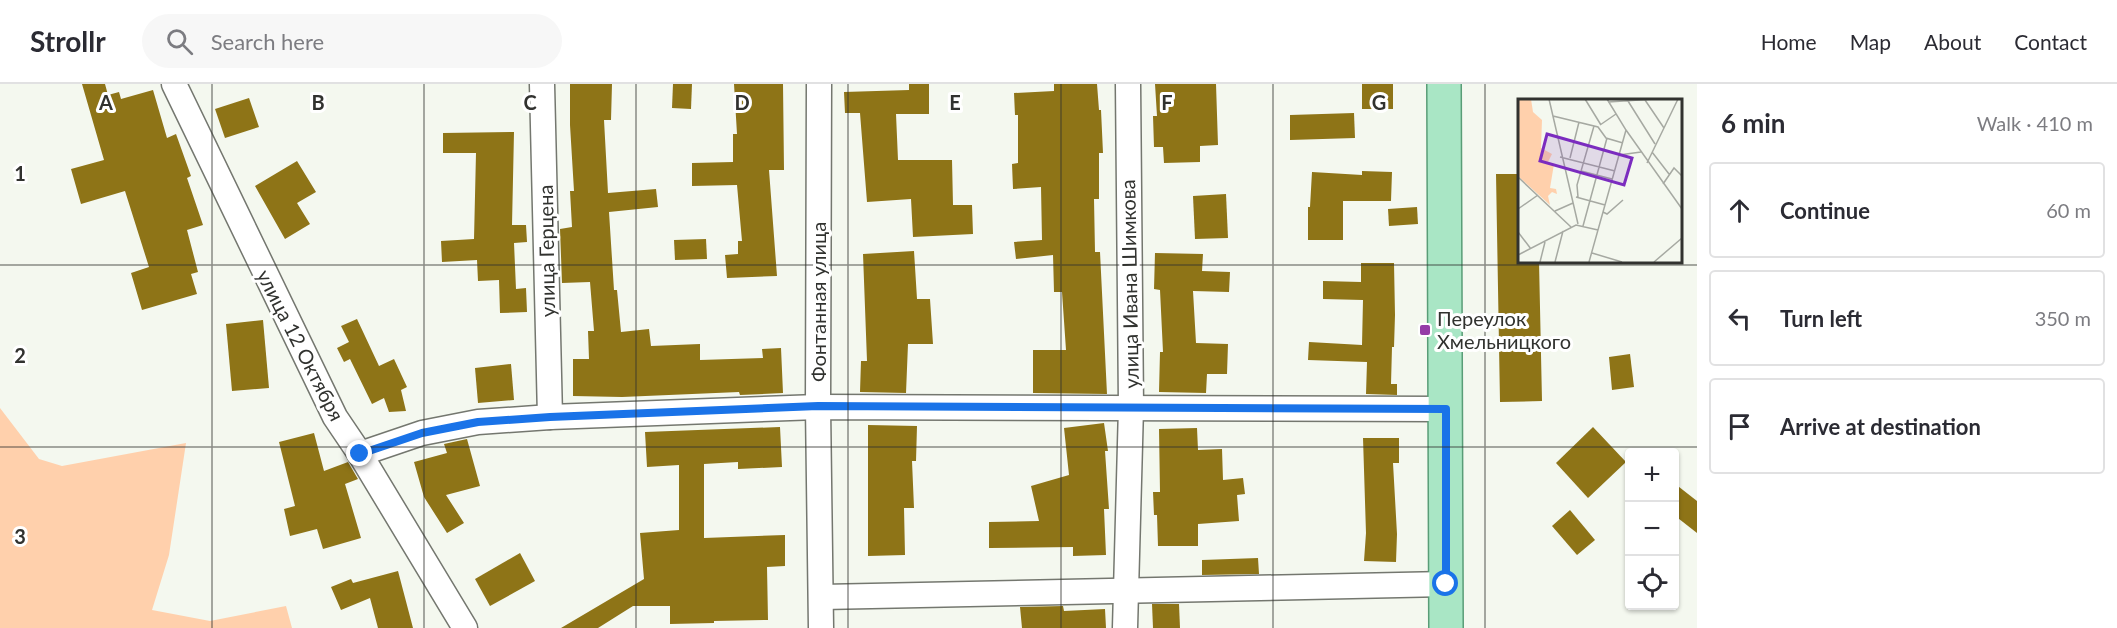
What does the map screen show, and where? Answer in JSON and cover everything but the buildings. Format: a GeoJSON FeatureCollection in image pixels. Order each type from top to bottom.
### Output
{"type":"FeatureCollection","features":[{"type":"Feature","properties":{"kind":"main road"},"geometry":{"type":"LineString","coordinates":[[1444,84],[1446,628]]}},
{"type":"Feature","properties":{"kind":"street","name":"улица 12 Октября"},"geometry":{"type":"LineString","coordinates":[[174,84],[335,417],[360,454],[465,628]]}},
{"type":"Feature","properties":{"kind":"street","name":"улица Герцена"},"geometry":{"type":"LineString","coordinates":[[542,84],[550,417]]}},
{"type":"Feature","properties":{"kind":"street","name":"Фонтанная улица"},"geometry":{"type":"LineString","coordinates":[[819,84],[818,406],[821,628]]}},
{"type":"Feature","properties":{"kind":"street","name":"улица Ивана Шимкова"},"geometry":{"type":"LineString","coordinates":[[1125,628],[1124,591],[1131,407],[1128,84]]}},
{"type":"Feature","properties":{"kind":"street"},"geometry":{"type":"LineString","coordinates":[[360,454],[422,433],[478,422],[550,417],[818,406],[1446,409]]}},
{"type":"Feature","properties":{"kind":"street"},"geometry":{"type":"LineString","coordinates":[[822,597],[1446,584]]}},
{"type":"Feature","properties":{"kind":"shaded area"},"geometry":{"type":"Polygon","coordinates":[[[0,408],[39,459],[62,466],[186,443],[169,555],[152,610],[210,621],[286,606],[292,628],[0,628],[0,408]]]}},
{"type":"Feature","properties":{"kind":"place","name":"Переулок Хмельницкого"},"geometry":{"type":"Point","coordinates":[1425,330]}},
{"type":"Feature","properties":{"kind":"route"},"geometry":{"type":"LineString","coordinates":[[360,454],[422,433],[478,422],[550,417],[818,406],[1446,409],[1446,584]]}}]}
